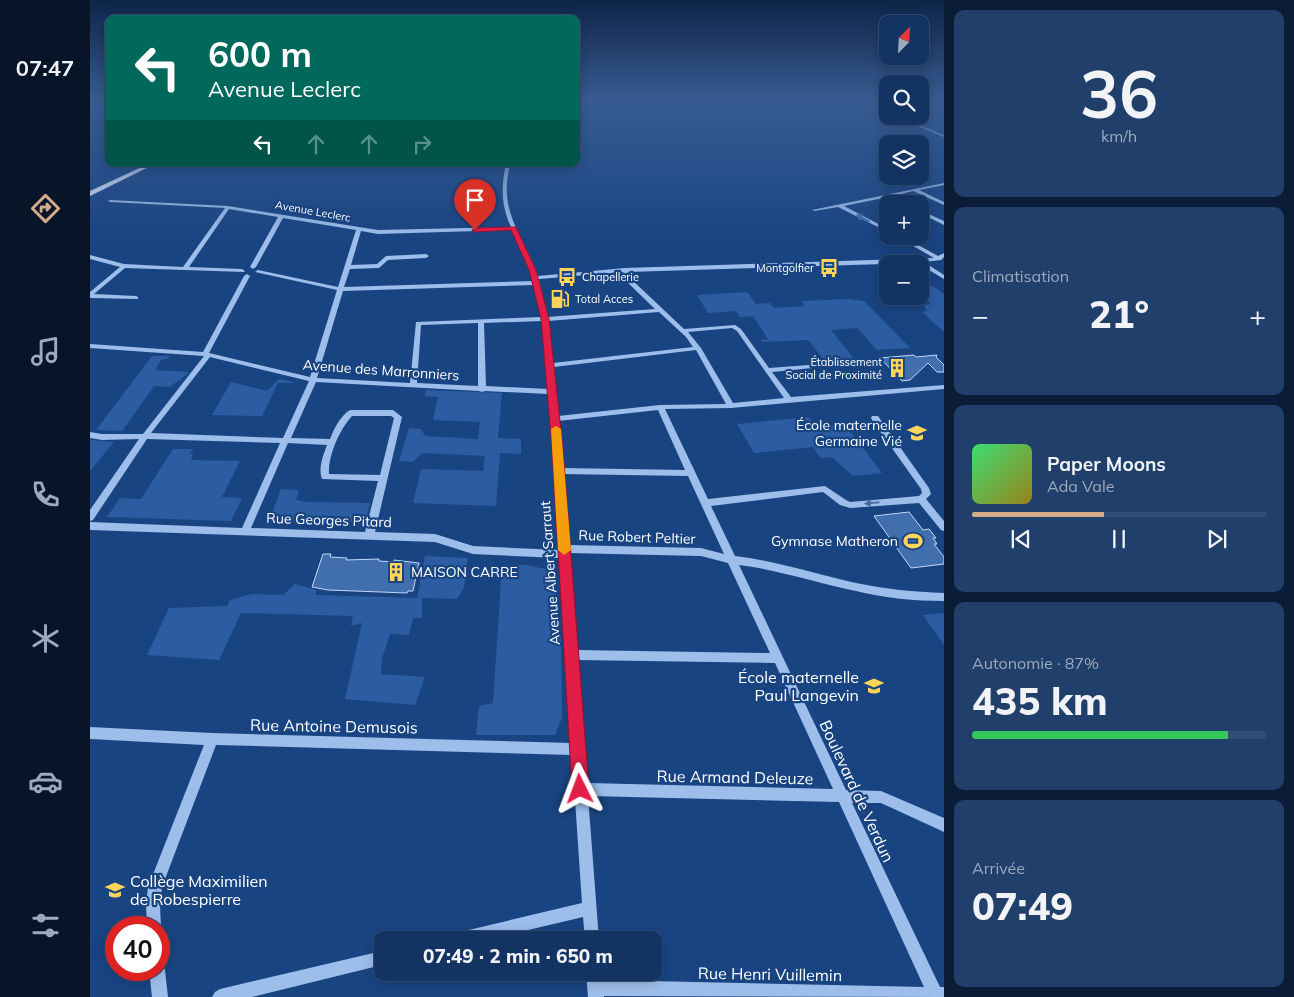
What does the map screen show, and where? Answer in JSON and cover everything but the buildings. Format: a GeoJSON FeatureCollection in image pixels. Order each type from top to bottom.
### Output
{"type":"FeatureCollection","features":[{"type":"Feature","properties":{"kind":"main road"},"geometry":{"type":"LineString","coordinates":[[90,194],[146,167]]}},
{"type":"Feature","properties":{"kind":"main road"},"geometry":{"type":"LineString","coordinates":[[119,180],[150,167]]}},
{"type":"Feature","properties":{"kind":"street","name":"Avenue Albert Sarraut"},"geometry":{"type":"LineString","coordinates":[[508,167],[504,191],[506,212],[535,281],[545,319],[559,471],[591,931]]}},
{"type":"Feature","properties":{"kind":"street"},"geometry":{"type":"LineString","coordinates":[[888,195],[944,184]]}},
{"type":"Feature","properties":{"kind":"street"},"geometry":{"type":"LineString","coordinates":[[914,190],[944,204]]}},
{"type":"Feature","properties":{"kind":"street"},"geometry":{"type":"LineString","coordinates":[[814,210],[879,197]]}},
{"type":"Feature","properties":{"kind":"street","name":"Avenue Leclerc"},"geometry":{"type":"LineString","coordinates":[[110,201],[228,207],[359,229],[398,232],[514,228]]}},
{"type":"Feature","properties":{"kind":"street"},"geometry":{"type":"LineString","coordinates":[[839,205],[879,226]]}},
{"type":"Feature","properties":{"kind":"street"},"geometry":{"type":"LineString","coordinates":[[184,268],[228,207]]}},
{"type":"Feature","properties":{"kind":"street"},"geometry":{"type":"LineString","coordinates":[[929,215],[944,222]]}},
{"type":"Feature","properties":{"kind":"street"},"geometry":{"type":"LineString","coordinates":[[256,270],[281,216]]}},
{"type":"Feature","properties":{"kind":"street"},"geometry":{"type":"LineString","coordinates":[[245,530],[313,380],[359,229]]}},
{"type":"Feature","properties":{"kind":"street"},"geometry":{"type":"LineString","coordinates":[[916,245],[942,258]]}},
{"type":"Feature","properties":{"kind":"street"},"geometry":{"type":"LineString","coordinates":[[347,267],[379,266],[386,258],[426,256]]}},
{"type":"Feature","properties":{"kind":"street"},"geometry":{"type":"LineString","coordinates":[[90,257],[124,266],[245,273],[256,270],[340,289],[535,281],[625,270],[747,268],[879,263]]}},
{"type":"Feature","properties":{"kind":"street"},"geometry":{"type":"LineString","coordinates":[[929,260],[942,258]]}},
{"type":"Feature","properties":{"kind":"street"},"geometry":{"type":"LineString","coordinates":[[90,295],[124,266]]}},
{"type":"Feature","properties":{"kind":"street"},"geometry":{"type":"LineString","coordinates":[[929,268],[944,277]]}},
{"type":"Feature","properties":{"kind":"street"},"geometry":{"type":"LineString","coordinates":[[625,270],[628,280],[683,331],[698,348],[730,406]]}},
{"type":"Feature","properties":{"kind":"street"},"geometry":{"type":"LineString","coordinates":[[90,517],[94,503],[207,355],[245,273]]}},
{"type":"Feature","properties":{"kind":"street"},"geometry":{"type":"LineString","coordinates":[[90,295],[136,298]]}},
{"type":"Feature","properties":{"kind":"street"},"geometry":{"type":"LineString","coordinates":[[413,386],[418,323],[545,319],[660,310]]}},
{"type":"Feature","properties":{"kind":"street"},"geometry":{"type":"LineString","coordinates":[[481,321],[482,390]]}},
{"type":"Feature","properties":{"kind":"street"},"geometry":{"type":"LineString","coordinates":[[683,331],[733,326],[739,330],[789,400]]}},
{"type":"Feature","properties":{"kind":"street","name":"Avenue des Marronniers"},"geometry":{"type":"LineString","coordinates":[[90,346],[207,355],[313,380],[482,390],[552,392]]}},
{"type":"Feature","properties":{"kind":"street"},"geometry":{"type":"LineString","coordinates":[[550,365],[698,348]]}},
{"type":"Feature","properties":{"kind":"street"},"geometry":{"type":"LineString","coordinates":[[767,370],[833,364]]}},
{"type":"Feature","properties":{"kind":"street"},"geometry":{"type":"LineString","coordinates":[[555,419],[660,407],[730,406],[944,387]]}},
{"type":"Feature","properties":{"kind":"street","name":"Boulevard de Verdun"},"geometry":{"type":"LineString","coordinates":[[660,407],[840,796],[939,996]]}},
{"type":"Feature","properties":{"kind":"street"},"geometry":{"type":"LineString","coordinates":[[369,536],[398,417],[392,413],[350,413],[342,420],[333,442],[323,470],[325,477],[383,478]]}},
{"type":"Feature","properties":{"kind":"street"},"geometry":{"type":"LineString","coordinates":[[704,501],[710,503],[825,489],[843,503],[850,505],[921,499],[927,494],[925,488],[875,418]]}},
{"type":"Feature","properties":{"kind":"street"},"geometry":{"type":"LineString","coordinates":[[91,435],[333,442]]}},
{"type":"Feature","properties":{"kind":"street"},"geometry":{"type":"LineString","coordinates":[[559,471],[690,473]]}},
{"type":"Feature","properties":{"kind":"street"},"geometry":{"type":"LineString","coordinates":[[921,499],[944,527]]}},
{"type":"Feature","properties":{"kind":"street","name":"Rue Georges Pitard"},"geometry":{"type":"LineString","coordinates":[[90,526],[435,538],[486,551],[565,552]]}},
{"type":"Feature","properties":{"kind":"street","name":"Rue Robert Peltier"},"geometry":{"type":"LineString","coordinates":[[565,552],[701,552],[718,559],[768,565],[873,592],[944,597]]}},
{"type":"Feature","properties":{"kind":"street"},"geometry":{"type":"LineString","coordinates":[[572,655],[777,658]]}},
{"type":"Feature","properties":{"kind":"street","name":"Rue Antoine Demusois"},"geometry":{"type":"LineString","coordinates":[[90,733],[212,739],[578,749]]}},
{"type":"Feature","properties":{"kind":"street"},"geometry":{"type":"LineString","coordinates":[[153,916],[152,904],[155,887],[212,739]]}},
{"type":"Feature","properties":{"kind":"street","name":"Rue Armand Deleuze"},"geometry":{"type":"LineString","coordinates":[[580,789],[881,797],[944,824]]}},
{"type":"Feature","properties":{"kind":"street"},"geometry":{"type":"LineString","coordinates":[[493,931],[589,908]]}},
{"type":"Feature","properties":{"kind":"street"},"geometry":{"type":"LineString","coordinates":[[220,997],[374,960]]}},
{"type":"Feature","properties":{"kind":"street"},"geometry":{"type":"LineString","coordinates":[[158,981],[160,997]]}},
{"type":"Feature","properties":{"kind":"street","name":"Rue Henri Vuillemin"},"geometry":{"type":"LineString","coordinates":[[595,993],[939,996]]}},
{"type":"Feature","properties":{"kind":"shaded area"},"geometry":{"type":"Polygon","coordinates":[[[929,286],[933,286],[944,294],[944,332],[922,312],[927,311],[924,305],[931,304],[929,302],[929,286]]]}},
{"type":"Feature","properties":{"kind":"shaded area"},"geometry":{"type":"Polygon","coordinates":[[[747,292],[756,304],[770,303],[774,308],[805,306],[802,301],[847,299],[864,301],[910,348],[877,350],[857,328],[831,330],[855,360],[825,361],[808,340],[763,342],[760,340],[768,339],[753,316],[740,317],[736,311],[708,313],[697,295],[747,292]]]}},
{"type":"Feature","properties":{"kind":"shaded area"},"geometry":{"type":"Polygon","coordinates":[[[152,356],[170,356],[167,359],[161,360],[155,370],[190,372],[170,387],[154,386],[122,431],[96,430],[152,356]]]}},
{"type":"Feature","properties":{"kind":"shaded area"},"geometry":{"type":"Polygon","coordinates":[[[279,379],[298,383],[278,383],[262,416],[212,415],[231,382],[267,391],[279,379]]]}},
{"type":"Feature","properties":{"kind":"shaded area"},"geometry":{"type":"Polygon","coordinates":[[[426,390],[502,393],[498,438],[521,439],[521,454],[500,453],[496,506],[413,503],[421,469],[483,471],[485,456],[422,453],[413,462],[399,461],[409,428],[421,429],[425,436],[478,439],[480,422],[433,420],[438,397],[425,396],[426,390]]]}},
{"type":"Feature","properties":{"kind":"shaded area"},"geometry":{"type":"Polygon","coordinates":[[[809,417],[815,426],[845,424],[882,473],[853,476],[832,457],[820,458],[813,447],[754,453],[737,424],[809,417]]]}},
{"type":"Feature","properties":{"kind":"shaded area"},"geometry":{"type":"Polygon","coordinates":[[[90,441],[114,442],[90,471],[90,441]]]}},
{"type":"Feature","properties":{"kind":"shaded area"},"geometry":{"type":"Polygon","coordinates":[[[173,449],[193,449],[190,454],[193,454],[191,460],[240,461],[222,497],[242,498],[231,521],[107,517],[120,498],[141,499],[173,449]]]}},
{"type":"Feature","properties":{"kind":"shaded area"},"geometry":{"type":"Polygon","coordinates":[[[281,489],[299,490],[296,500],[307,502],[370,503],[365,522],[269,521],[281,489]]]}},
{"type":"Feature","properties":{"kind":"shaded area"},"geometry":{"type":"Polygon","coordinates":[[[425,556],[468,558],[464,588],[457,599],[422,598],[422,618],[413,618],[409,635],[390,634],[382,658],[381,674],[425,677],[415,705],[345,699],[362,623],[351,626],[353,616],[241,613],[219,660],[147,655],[169,608],[227,606],[230,600],[252,594],[283,595],[295,584],[316,590],[316,595],[417,598],[425,556]]]}},
{"type":"Feature","properties":{"kind":"shaded area"},"geometry":{"type":"Polygon","coordinates":[[[502,565],[527,565],[545,569],[555,580],[561,640],[562,718],[555,735],[476,735],[479,706],[493,703],[502,565]]]}},
{"type":"Feature","properties":{"kind":"shaded area"},"geometry":{"type":"Polygon","coordinates":[[[944,613],[944,645],[923,615],[944,613]]]}},
{"type":"Feature","properties":{"kind":"slow traffic"},"geometry":{"type":"LineString","coordinates":[[556,429],[564,550]]}},
{"type":"Feature","properties":{"kind":"place","name":"Montgolfier"},"geometry":{"type":"Point","coordinates":[829,268]}},
{"type":"Feature","properties":{"kind":"place","name":"Chapellerie"},"geometry":{"type":"Point","coordinates":[567,277]}},
{"type":"Feature","properties":{"kind":"place","name":"Total Acces"},"geometry":{"type":"Point","coordinates":[560,299]}},
{"type":"Feature","properties":{"kind":"place","name":"Établissement Social de Proximité"},"geometry":{"type":"Point","coordinates":[897,368]}},
{"type":"Feature","properties":{"kind":"place","name":"École maternelle Germaine Vié"},"geometry":{"type":"Point","coordinates":[917,433]}},
{"type":"Feature","properties":{"kind":"place","name":"Gymnase Matheron"},"geometry":{"type":"Point","coordinates":[913,541]}},
{"type":"Feature","properties":{"kind":"place","name":"MAISON CARRE"},"geometry":{"type":"Point","coordinates":[396,572]}},
{"type":"Feature","properties":{"kind":"place","name":"École maternelle Paul Langevin"},"geometry":{"type":"Point","coordinates":[874,686]}},
{"type":"Feature","properties":{"kind":"place","name":"Collège Maximilien de Robespierre"},"geometry":{"type":"Point","coordinates":[115,890]}},
{"type":"Feature","properties":{"kind":"route"},"geometry":{"type":"LineString","coordinates":[[475,230],[514,228],[533,270],[545,319],[558,449],[580,789]]}}]}
